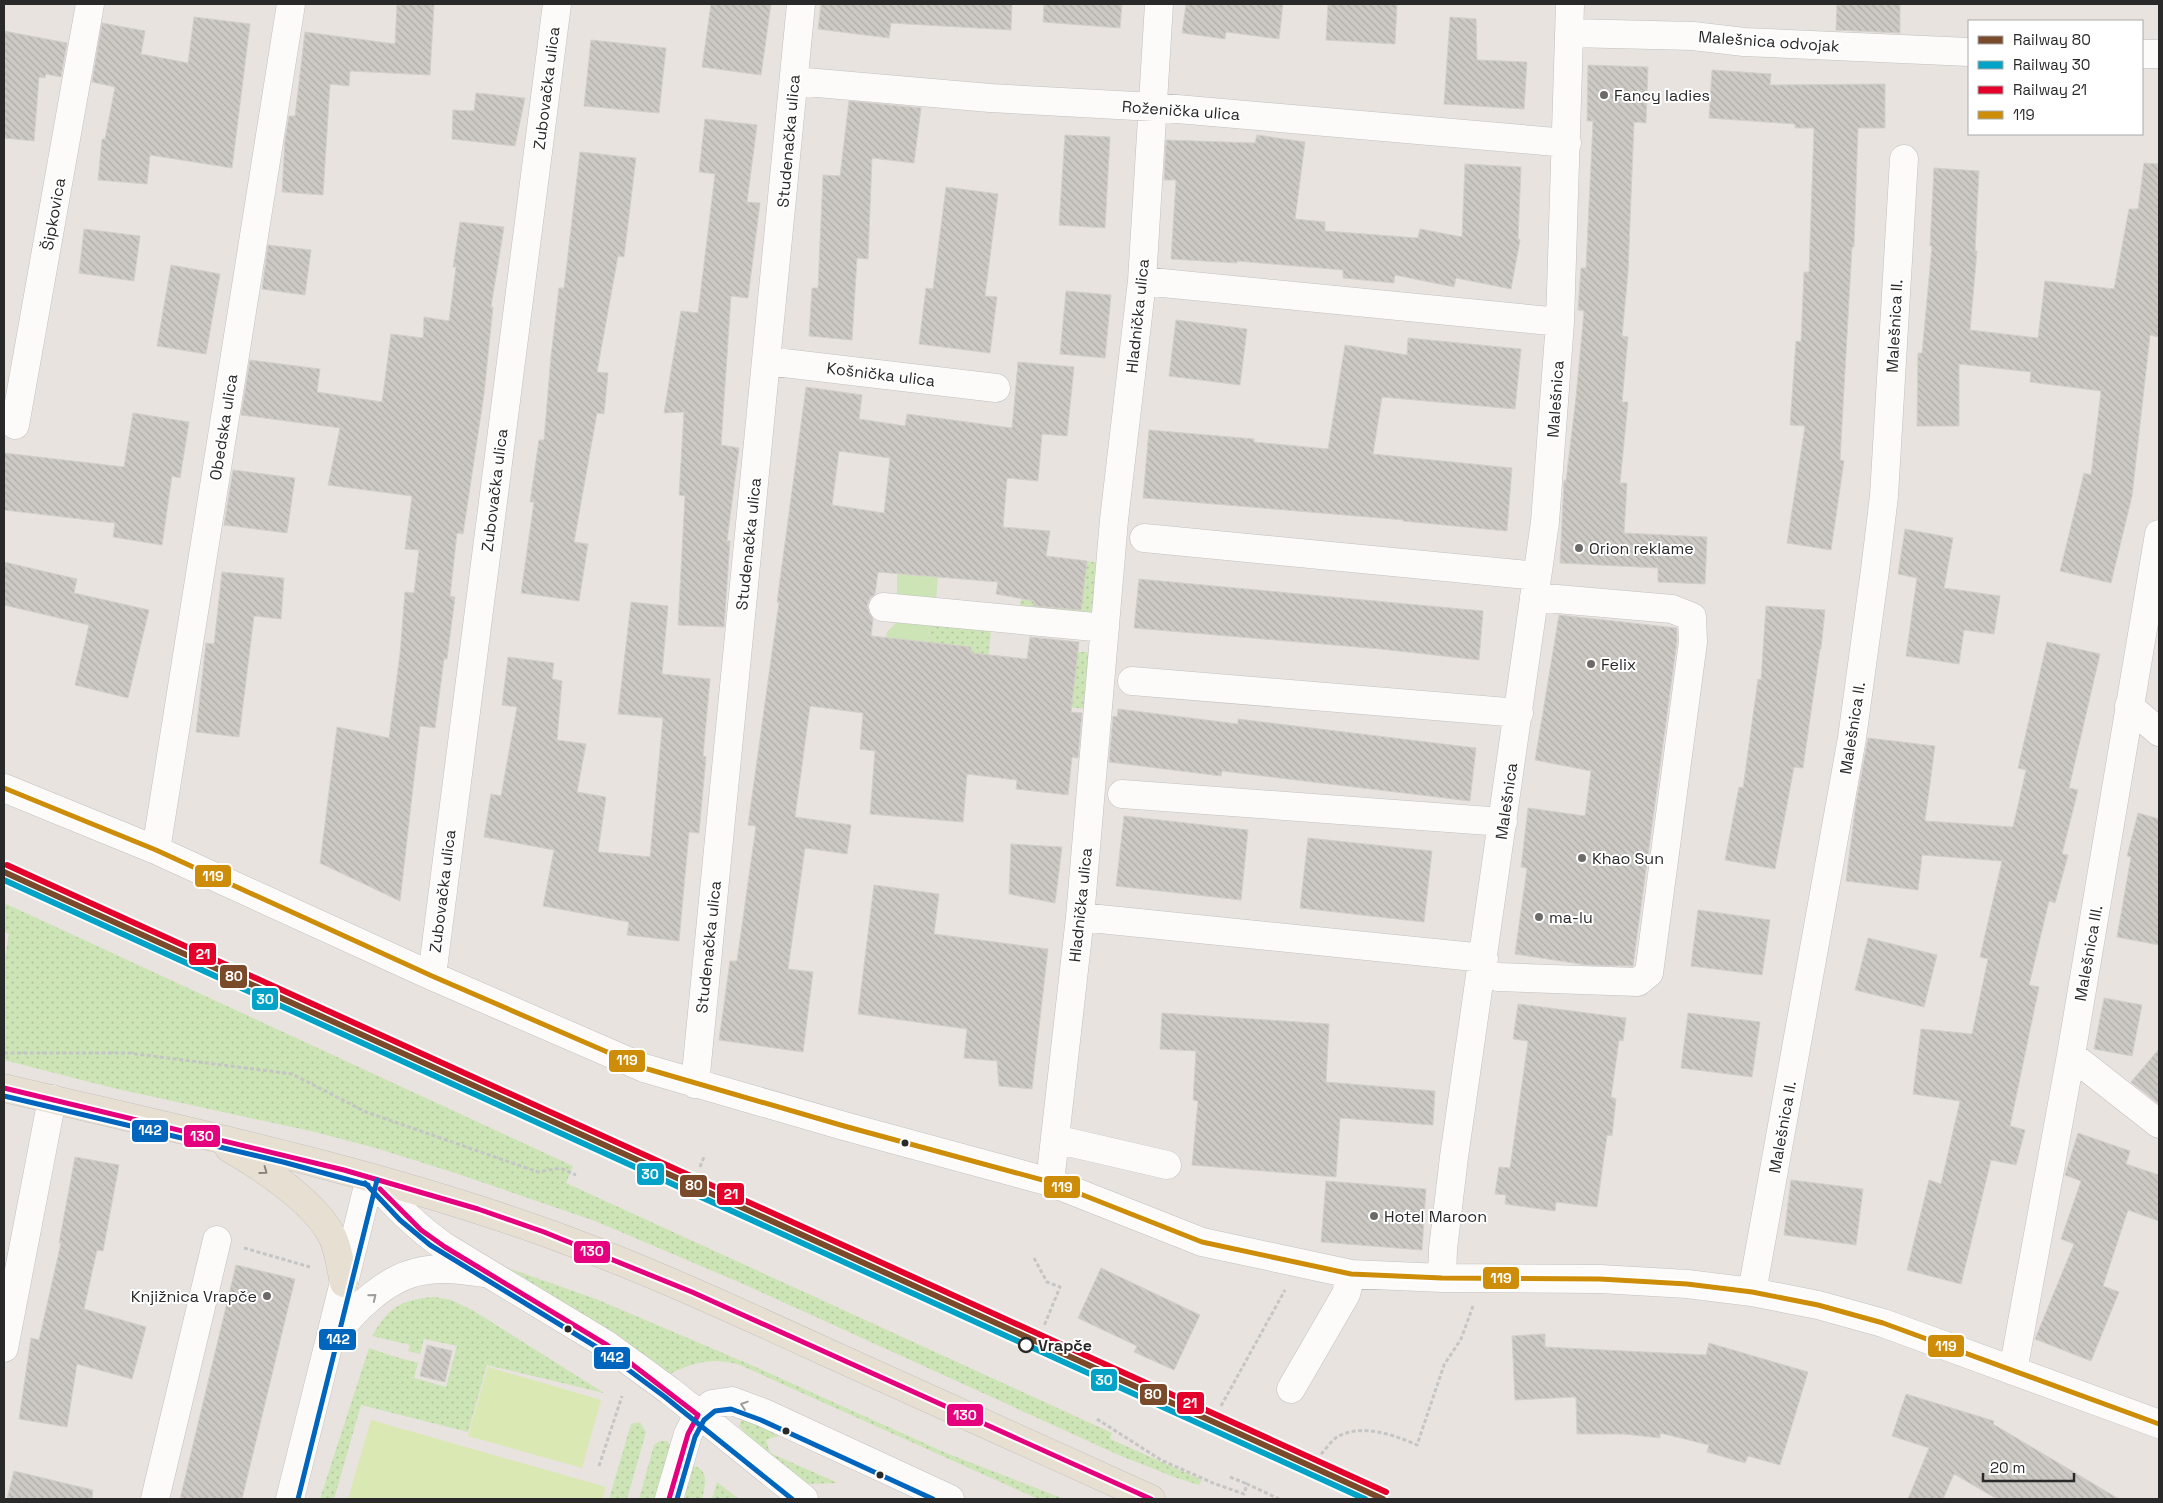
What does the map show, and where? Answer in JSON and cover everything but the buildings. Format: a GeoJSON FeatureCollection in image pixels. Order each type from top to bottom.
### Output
{"type":"FeatureCollection","features":[{"type":"Feature","properties":{"kind":"main road"},"geometry":{"type":"LineString","coordinates":[[4,1088],[208,1136],[370,1178],[499,1217],[609,1256],[730,1308],[1151,1499]]}},
{"type":"Feature","properties":{"kind":"main road"},"geometry":{"type":"LineString","coordinates":[[208,1136],[256,1165],[309,1207],[323,1222],[337,1250],[344,1283]]}},
{"type":"Feature","properties":{"kind":"street","name":"Šipkovica"},"geometry":{"type":"LineString","coordinates":[[15,425],[90,4]]}},
{"type":"Feature","properties":{"kind":"street","name":"Obedska ulica"},"geometry":{"type":"LineString","coordinates":[[156,850],[291,4]]}},
{"type":"Feature","properties":{"kind":"street","name":"Zubovačka ulica"},"geometry":{"type":"LineString","coordinates":[[432,976],[558,4]]}},
{"type":"Feature","properties":{"kind":"street","name":"Studenačka ulica"},"geometry":{"type":"LineString","coordinates":[[695,1084],[801,4]]}},
{"type":"Feature","properties":{"kind":"street","name":"Hladnička ulica"},"geometry":{"type":"LineString","coordinates":[[1050,1182],[1080,918],[1114,520],[1142,281],[1159,4]]}},
{"type":"Feature","properties":{"kind":"street","name":"Malešnica"},"geometry":{"type":"LineString","coordinates":[[1442,1278],[1454,1158],[1519,712],[1546,502],[1560,322],[1570,4]]}},
{"type":"Feature","properties":{"kind":"street","name":"Malešnica odvojak"},"geometry":{"type":"LineString","coordinates":[[1570,32],[1693,36],[1744,42],[1968,52]]}},
{"type":"Feature","properties":{"kind":"street"},"geometry":{"type":"LineString","coordinates":[[2143,54],[2159,54]]}},
{"type":"Feature","properties":{"kind":"street","name":"Roženička ulica"},"geometry":{"type":"LineString","coordinates":[[794,81],[990,98],[1154,107],[1567,143]]}},
{"type":"Feature","properties":{"kind":"street","name":"Malešnica II."},"geometry":{"type":"LineString","coordinates":[[1752,1292],[1852,738],[1875,570],[1884,496],[1904,159]]}},
{"type":"Feature","properties":{"kind":"street"},"geometry":{"type":"LineString","coordinates":[[1142,281],[1560,322]]}},
{"type":"Feature","properties":{"kind":"street","name":"Košnička ulica"},"geometry":{"type":"LineString","coordinates":[[767,360],[996,388]]}},
{"type":"Feature","properties":{"kind":"street","name":"Malešnica III."},"geometry":{"type":"LineString","coordinates":[[2013,1370],[2071,1055],[2159,534]]}},
{"type":"Feature","properties":{"kind":"street"},"geometry":{"type":"LineString","coordinates":[[1080,918],[1482,966],[1498,977],[1638,982],[1649,974],[1693,642],[1692,617],[1672,609],[1536,586],[1144,538]]}},
{"type":"Feature","properties":{"kind":"street"},"geometry":{"type":"LineString","coordinates":[[884,607],[1105,628]]}},
{"type":"Feature","properties":{"kind":"street"},"geometry":{"type":"LineString","coordinates":[[1132,681],[1519,712]]}},
{"type":"Feature","properties":{"kind":"street"},"geometry":{"type":"LineString","coordinates":[[2129,706],[2159,732]]}},
{"type":"Feature","properties":{"kind":"street"},"geometry":{"type":"LineString","coordinates":[[4,788],[156,850],[432,976],[644,1068],[695,1084],[1050,1182],[1202,1242],[1351,1274],[1442,1278],[1600,1279],[1687,1284],[1752,1292],[1818,1305],[1883,1323],[2159,1424]]}},
{"type":"Feature","properties":{"kind":"street"},"geometry":{"type":"LineString","coordinates":[[1122,794],[1503,822]]}},
{"type":"Feature","properties":{"kind":"street"},"geometry":{"type":"LineString","coordinates":[[2071,1055],[2159,1124]]}},
{"type":"Feature","properties":{"kind":"street"},"geometry":{"type":"LineString","coordinates":[[4,1348],[52,1100]]}},
{"type":"Feature","properties":{"kind":"street"},"geometry":{"type":"LineString","coordinates":[[1055,1139],[1167,1165]]}},
{"type":"Feature","properties":{"kind":"street"},"geometry":{"type":"LineString","coordinates":[[370,1178],[398,1209],[421,1230],[608,1345],[804,1499]]}},
{"type":"Feature","properties":{"kind":"street"},"geometry":{"type":"LineString","coordinates":[[290,1499],[370,1178]]}},
{"type":"Feature","properties":{"kind":"street"},"geometry":{"type":"LineString","coordinates":[[155,1499],[217,1240]]}},
{"type":"Feature","properties":{"kind":"street"},"geometry":{"type":"LineString","coordinates":[[329,1345],[349,1318],[384,1288],[400,1278],[420,1271],[436,1269],[491,1274]]}},
{"type":"Feature","properties":{"kind":"street"},"geometry":{"type":"LineString","coordinates":[[1291,1389],[1346,1294],[1351,1274]]}},
{"type":"Feature","properties":{"kind":"street"},"geometry":{"type":"LineString","coordinates":[[669,1499],[688,1434],[698,1414],[720,1401],[732,1401],[747,1405],[950,1499]]}},
{"type":"Feature","properties":{"kind":"path"},"geometry":{"type":"LineString","coordinates":[[4,1053],[129,1053],[292,1074],[375,1115],[538,1172],[560,1168],[576,1175]]}},
{"type":"Feature","properties":{"kind":"path"},"geometry":{"type":"LineString","coordinates":[[700,1166],[704,1157]]}},
{"type":"Feature","properties":{"kind":"path"},"geometry":{"type":"LineString","coordinates":[[217,1240],[311,1267]]}},
{"type":"Feature","properties":{"kind":"path"},"geometry":{"type":"LineString","coordinates":[[1034,1258],[1047,1282],[1060,1287],[1044,1326]]}},
{"type":"Feature","properties":{"kind":"path"},"geometry":{"type":"LineString","coordinates":[[1221,1406],[1288,1284]]}},
{"type":"Feature","properties":{"kind":"path"},"geometry":{"type":"LineString","coordinates":[[1321,1454],[1337,1437],[1357,1430],[1397,1436],[1418,1445],[1444,1365],[1460,1339],[1474,1304]]}},
{"type":"Feature","properties":{"kind":"path"},"geometry":{"type":"LineString","coordinates":[[599,1466],[622,1396]]}},
{"type":"Feature","properties":{"kind":"path"},"geometry":{"type":"LineString","coordinates":[[1097,1419],[1161,1460],[1213,1483],[1244,1494],[1247,1484]]}},
{"type":"Feature","properties":{"kind":"path"},"geometry":{"type":"LineString","coordinates":[[1230,1477],[1279,1499]]}},
{"type":"Feature","properties":{"kind":"green space"},"geometry":{"type":"Polygon","coordinates":[[[1087,561],[1099,563],[1094,622],[1019,613],[1021,599],[1081,606],[1087,561]]]}},
{"type":"Feature","properties":{"kind":"green space"},"geometry":{"type":"Polygon","coordinates":[[[897,574],[938,577],[936,600],[897,595],[897,574]]]}},
{"type":"Feature","properties":{"kind":"green space"},"geometry":{"type":"Polygon","coordinates":[[[898,621],[929,623],[928,642],[886,638],[887,632],[898,621]]]}},
{"type":"Feature","properties":{"kind":"green space"},"geometry":{"type":"Polygon","coordinates":[[[929,623],[991,628],[989,655],[967,686],[971,647],[928,642],[929,623]]]}},
{"type":"Feature","properties":{"kind":"green space"},"geometry":{"type":"Polygon","coordinates":[[[1078,652],[1091,652],[1085,709],[1012,701],[1072,699],[1078,652]]]}},
{"type":"Feature","properties":{"kind":"green space"},"geometry":{"type":"Polygon","coordinates":[[[4,903],[573,1166],[566,1183],[1112,1433],[1110,1439],[1202,1480],[1199,1485],[1121,1456],[741,1283],[595,1221],[379,1149],[315,1132],[113,1088],[4,1060],[4,963],[9,934],[4,932],[4,903]]]}},
{"type":"Feature","properties":{"kind":"green space"},"geometry":{"type":"Polygon","coordinates":[[[494,1263],[596,1299],[751,1365],[946,1453],[1064,1499],[1038,1499],[740,1365],[721,1361],[704,1362],[687,1366],[670,1374],[494,1263]]]}},
{"type":"Feature","properties":{"kind":"green space"},"geometry":{"type":"Polygon","coordinates":[[[434,1297],[451,1300],[474,1311],[604,1393],[487,1365],[468,1432],[361,1405],[334,1499],[320,1499],[369,1348],[418,1363],[414,1378],[446,1387],[457,1346],[424,1339],[420,1354],[408,1351],[410,1345],[372,1336],[384,1318],[397,1306],[412,1300],[434,1297]]]}},
{"type":"Feature","properties":{"kind":"green space"},"geometry":{"type":"Polygon","coordinates":[[[488,1367],[601,1400],[582,1468],[468,1436],[488,1367]]]}},
{"type":"Feature","properties":{"kind":"green space"},"geometry":{"type":"Polygon","coordinates":[[[371,1420],[606,1487],[602,1499],[348,1499],[371,1420]]]}},
{"type":"Feature","properties":{"kind":"green space"},"geometry":{"type":"Polygon","coordinates":[[[743,1420],[787,1433],[766,1440],[770,1453],[838,1483],[807,1484],[753,1442],[739,1426],[743,1420]]]}},
{"type":"Feature","properties":{"kind":"green space"},"geometry":{"type":"Polygon","coordinates":[[[640,1422],[646,1432],[627,1499],[609,1499],[631,1424],[640,1422]]]}},
{"type":"Feature","properties":{"kind":"green space"},"geometry":{"type":"Polygon","coordinates":[[[660,1441],[667,1441],[672,1448],[658,1499],[639,1499],[654,1445],[660,1441]]]}},
{"type":"Feature","properties":{"kind":"green space"},"geometry":{"type":"Polygon","coordinates":[[[693,1466],[702,1471],[704,1475],[705,1484],[702,1499],[684,1499],[693,1466]]]}},
{"type":"Feature","properties":{"kind":"green space"},"geometry":{"type":"Polygon","coordinates":[[[717,1482],[739,1499],[712,1499],[717,1482]]]}},
{"type":"Feature","properties":{"kind":"rail line","name":"21"},"geometry":{"type":"LineString","coordinates":[[7,865],[1386,1492]]}},
{"type":"Feature","properties":{"kind":"rail line","name":"80"},"geometry":{"type":"LineString","coordinates":[[4,872],[1383,1499]]}},
{"type":"Feature","properties":{"kind":"rail line","name":"30"},"geometry":{"type":"LineString","coordinates":[[4,880],[1365,1499]]}},
{"type":"Feature","properties":{"kind":"transit line","name":"119"},"geometry":{"type":"LineString","coordinates":[[4,788],[156,850],[432,976],[644,1068],[844,1126],[1050,1182],[1202,1242],[1351,1274],[1442,1278],[1600,1279],[1687,1284],[1752,1292],[1818,1305],[1883,1323],[2159,1424]]}},
{"type":"Feature","properties":{"kind":"transit line","name":"130"},"geometry":{"type":"LineString","coordinates":[[4,1088],[344,1170],[478,1209],[544,1232],[692,1292],[1151,1499]]}},
{"type":"Feature","properties":{"kind":"transit line","name":"142"},"geometry":{"type":"LineString","coordinates":[[4,1096],[283,1162],[368,1185]]}},
{"type":"Feature","properties":{"kind":"transit line","name":"142"},"geometry":{"type":"LineString","coordinates":[[298,1499],[377,1180]]}},
{"type":"Feature","properties":{"kind":"transit line","name":"142"},"geometry":{"type":"LineString","coordinates":[[365,1183],[400,1220],[430,1245],[603,1351],[665,1397],[792,1499]]}},
{"type":"Feature","properties":{"kind":"transit line","name":"130"},"geometry":{"type":"LineString","coordinates":[[380,1189],[421,1230],[445,1247],[607,1345],[698,1415],[688,1434],[669,1499]]}},
{"type":"Feature","properties":{"kind":"transit line","name":"142"},"geometry":{"type":"LineString","coordinates":[[677,1499],[695,1437],[704,1420],[715,1411],[731,1409],[761,1420],[933,1499]]}},
{"type":"Feature","properties":{"kind":"place","name":"Fancy ladies"},"geometry":{"type":"Point","coordinates":[1604,95]}},
{"type":"Feature","properties":{"kind":"place","name":"Orion reklame"},"geometry":{"type":"Point","coordinates":[1579,548]}},
{"type":"Feature","properties":{"kind":"place","name":"Felix"},"geometry":{"type":"Point","coordinates":[1591,664]}},
{"type":"Feature","properties":{"kind":"place","name":"Khao Sun"},"geometry":{"type":"Point","coordinates":[1582,858]}},
{"type":"Feature","properties":{"kind":"place","name":"ma-lu"},"geometry":{"type":"Point","coordinates":[1539,917]}},
{"type":"Feature","properties":{"kind":"place","name":"Hotel Maroon"},"geometry":{"type":"Point","coordinates":[1374,1216]}},
{"type":"Feature","properties":{"kind":"place","name":"Knjižnica Vrapče"},"geometry":{"type":"Point","coordinates":[267,1296]}},
{"type":"Feature","properties":{"kind":"place","name":"Vrapče"},"geometry":{"type":"Point","coordinates":[1026,1345]}}]}
